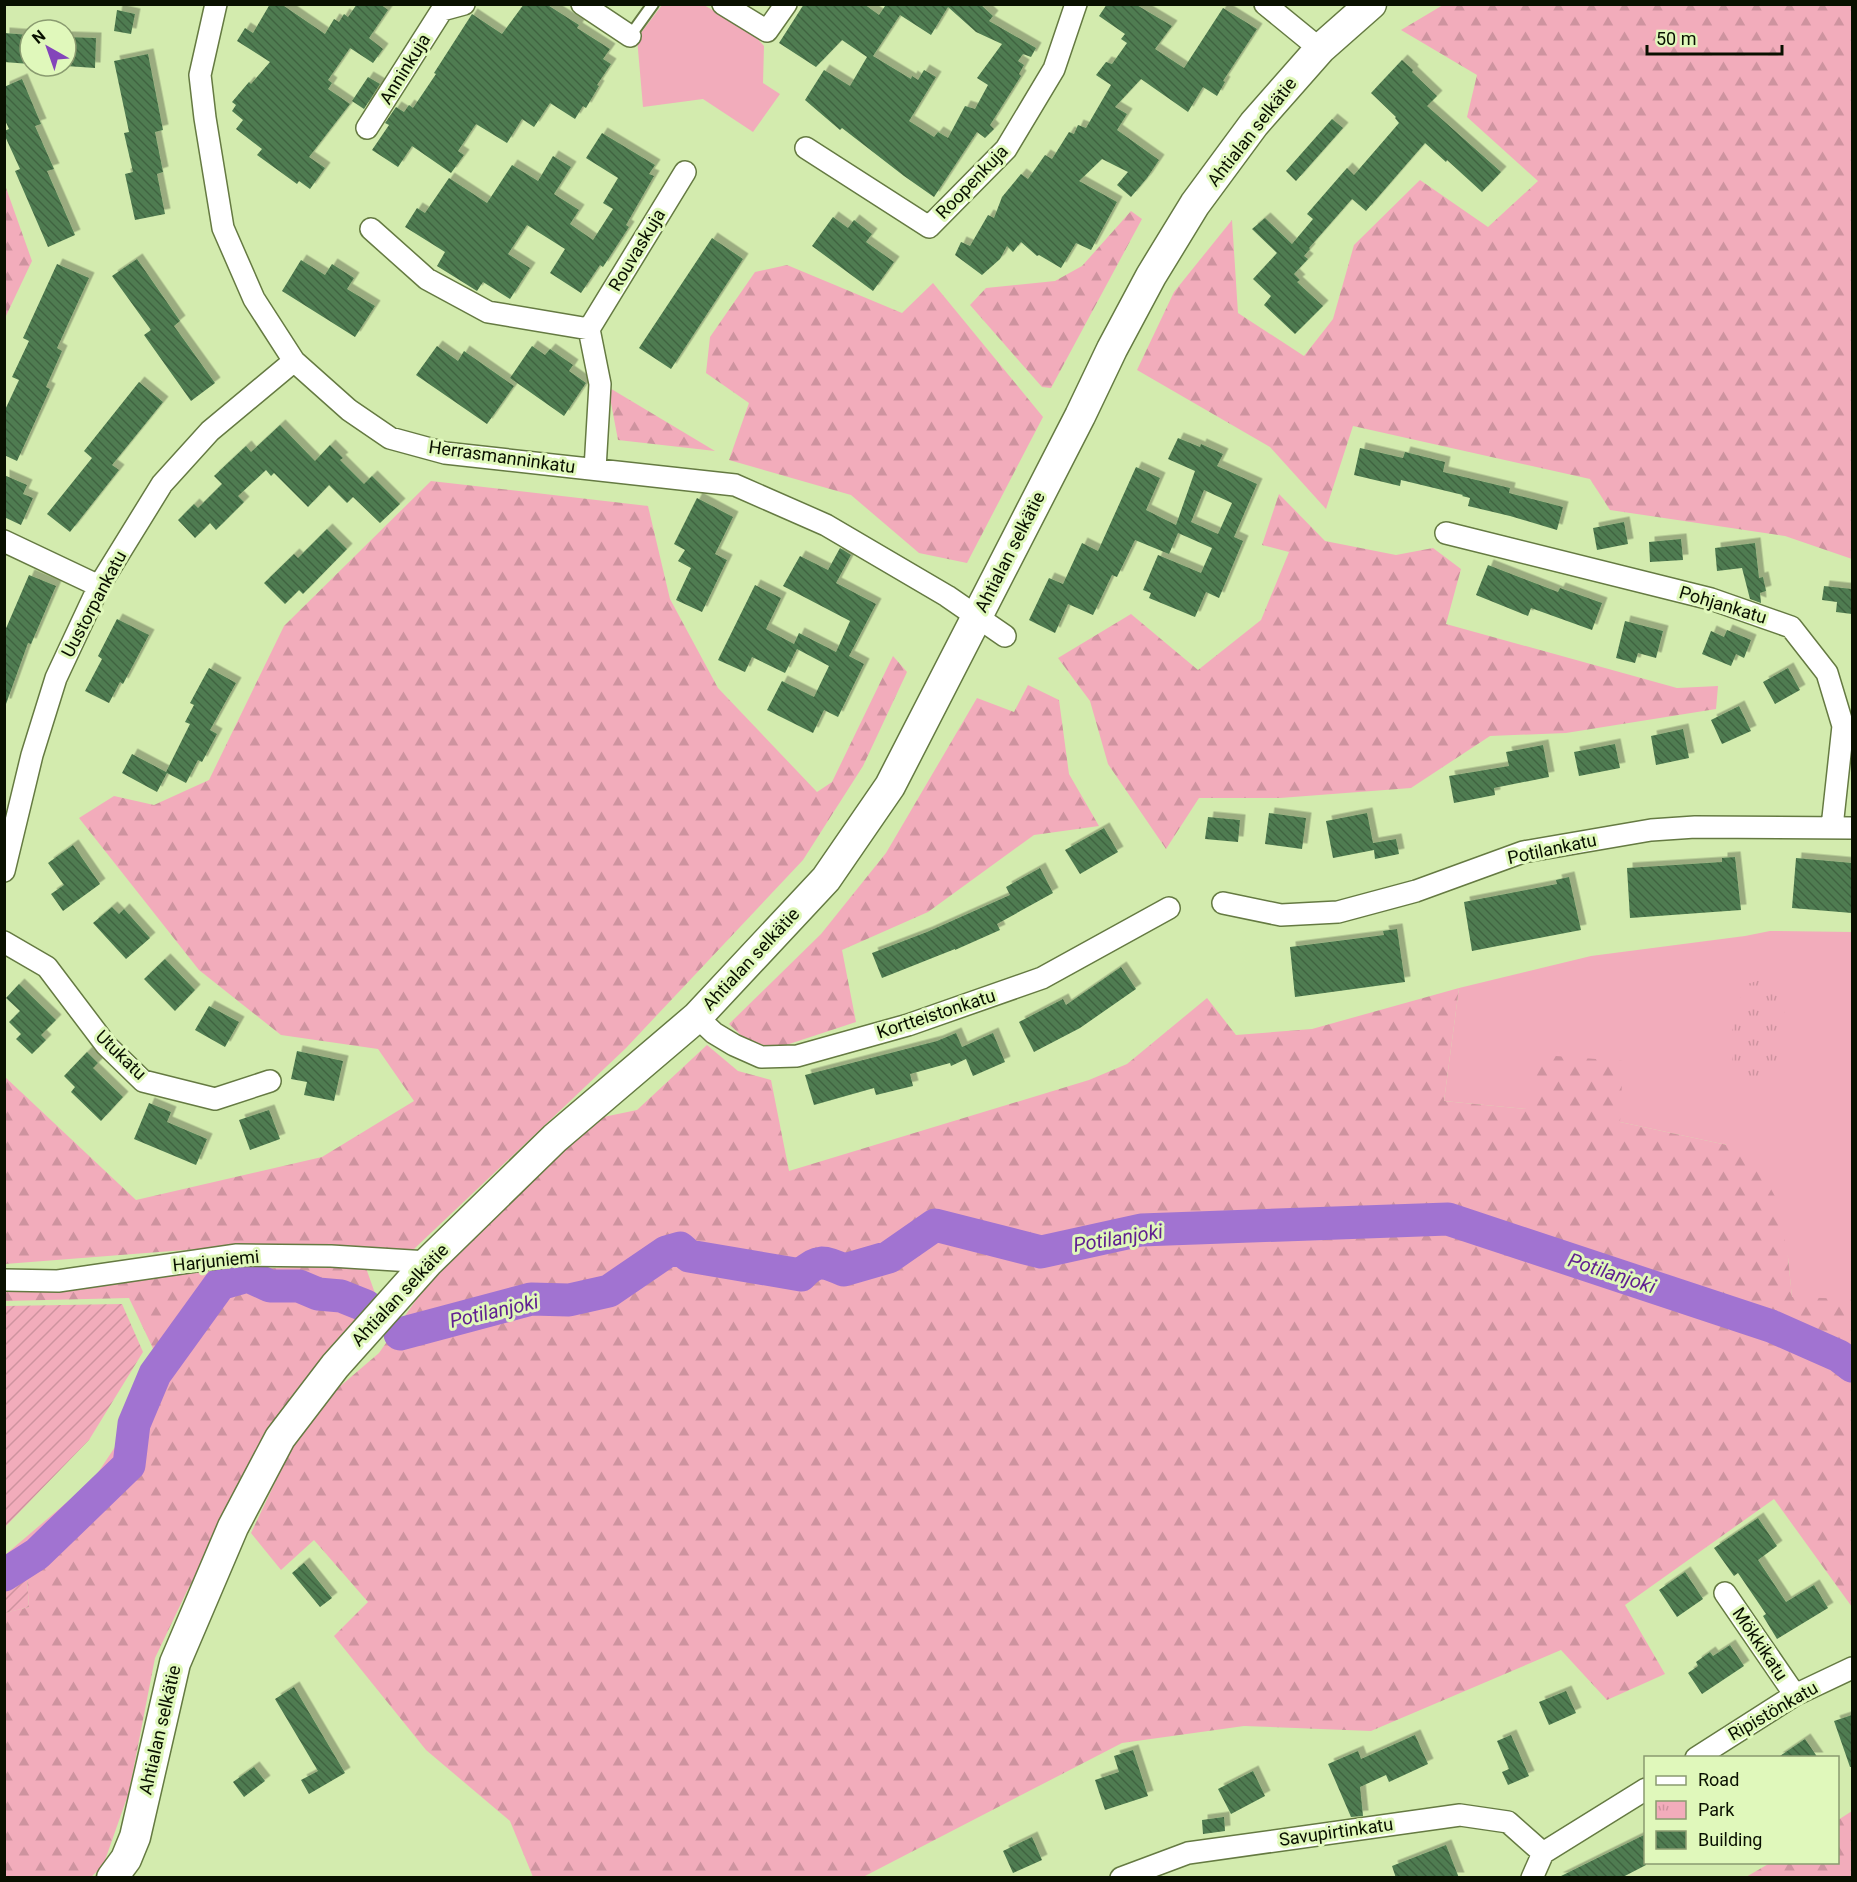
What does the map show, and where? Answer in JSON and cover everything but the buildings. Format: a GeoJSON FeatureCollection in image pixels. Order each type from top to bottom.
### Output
{"type":"FeatureCollection","features":[{"type":"Feature","properties":{"kind":"street","name":"Herrasmanninkatu"},"geometry":{"type":"LineString","coordinates":[[216,4],[200,75],[223,228],[254,300],[294,360],[349,410],[390,438],[445,453],[735,485],[826,525],[947,596],[1005,636]]}},
{"type":"Feature","properties":{"kind":"street"},"geometry":{"type":"LineString","coordinates":[[435,7],[464,4]]}},
{"type":"Feature","properties":{"kind":"street"},"geometry":{"type":"LineString","coordinates":[[582,4],[630,36]]}},
{"type":"Feature","properties":{"kind":"street"},"geometry":{"type":"LineString","coordinates":[[723,4],[767,31],[786,4]]}},
{"type":"Feature","properties":{"kind":"street","name":"Roopenkuja"},"geometry":{"type":"LineString","coordinates":[[806,148],[929,226],[1006,149],[1054,69],[1076,4]]}},
{"type":"Feature","properties":{"kind":"street"},"geometry":{"type":"LineString","coordinates":[[1265,4],[1320,49]]}},
{"type":"Feature","properties":{"kind":"street","name":"Ahtialan selkätie"},"geometry":{"type":"LineString","coordinates":[[112,1878],[126,1859],[135,1836],[175,1663],[232,1527],[280,1438],[335,1366],[428,1262],[555,1138],[697,1017],[826,879],[890,786],[1112,350],[1157,267],[1195,204],[1254,124],[1320,49],[1371,4]]}},
{"type":"Feature","properties":{"kind":"street","name":"Anninkuja"},"geometry":{"type":"LineString","coordinates":[[367,128],[435,7]]}},
{"type":"Feature","properties":{"kind":"street","name":"Rouvaskuja"},"geometry":{"type":"LineString","coordinates":[[589,329],[685,171]]}},
{"type":"Feature","properties":{"kind":"street"},"geometry":{"type":"LineString","coordinates":[[371,229],[427,279],[488,312],[589,329],[600,384],[595,470]]}},
{"type":"Feature","properties":{"kind":"street","name":"Uustorpankatu"},"geometry":{"type":"LineString","coordinates":[[4,871],[32,755],[56,678],[99,586],[162,484],[210,431],[294,360]]}},
{"type":"Feature","properties":{"kind":"street","name":"Pohjankatu"},"geometry":{"type":"LineString","coordinates":[[1446,533],[1711,599],[1791,627],[1827,673],[1843,726],[1842,827]]}},
{"type":"Feature","properties":{"kind":"street"},"geometry":{"type":"LineString","coordinates":[[4,541],[99,586]]}},
{"type":"Feature","properties":{"kind":"street","name":"Potilankatu"},"geometry":{"type":"LineString","coordinates":[[1223,903],[1281,915],[1338,912],[1416,891],[1523,852],[1651,830],[1842,827]]}},
{"type":"Feature","properties":{"kind":"street","name":"Kortteistonkatu"},"geometry":{"type":"LineString","coordinates":[[697,1017],[714,1033],[761,1057],[797,1056],[908,1025],[1042,978],[1169,908]]}},
{"type":"Feature","properties":{"kind":"street","name":"Utukatu"},"geometry":{"type":"LineString","coordinates":[[4,942],[47,967],[106,1045],[143,1081],[215,1099],[270,1082]]}},
{"type":"Feature","properties":{"kind":"street","name":"Harjuniemi"},"geometry":{"type":"LineString","coordinates":[[4,1280],[58,1281],[237,1255],[331,1256],[428,1262]]}},
{"type":"Feature","properties":{"kind":"street","name":"Mökkikatu"},"geometry":{"type":"LineString","coordinates":[[1725,1593],[1795,1695]]}},
{"type":"Feature","properties":{"kind":"street","name":"Ripistönkatu"},"geometry":{"type":"LineString","coordinates":[[1699,1756],[1795,1695],[1852,1668]]}},
{"type":"Feature","properties":{"kind":"street"},"geometry":{"type":"LineString","coordinates":[[1532,1878],[1543,1853],[1644,1790]]}},
{"type":"Feature","properties":{"kind":"street","name":"Savupirtinkatu"},"geometry":{"type":"LineString","coordinates":[[1121,1878],[1188,1853],[1460,1815],[1508,1822],[1543,1853]]}},
{"type":"Feature","properties":{"kind":"lane"},"geometry":{"type":"LineString","coordinates":[[630,36],[653,4]]}},
{"type":"Feature","properties":{"kind":"green space"},"geometry":{"type":"Polygon","coordinates":[[[662,5],[704,5],[755,36],[764,46],[763,83],[780,94],[753,132],[703,99],[643,107],[637,38],[662,5]]]}},
{"type":"Feature","properties":{"kind":"green space"},"geometry":{"type":"Polygon","coordinates":[[[1443,5],[1852,5],[1852,559],[1785,536],[1610,510],[1590,479],[1353,426],[1326,509],[1270,447],[1137,370],[1174,292],[1232,220],[1238,313],[1304,356],[1333,319],[1354,245],[1420,180],[1488,227],[1538,181],[1467,117],[1477,75],[1401,30],[1443,5]]]}},
{"type":"Feature","properties":{"kind":"green space"},"geometry":{"type":"Polygon","coordinates":[[[5,185],[32,261],[4,318],[5,185]]]}},
{"type":"Feature","properties":{"kind":"green space"},"geometry":{"type":"Polygon","coordinates":[[[1131,211],[1142,219],[1051,388],[1042,387],[970,305],[986,288],[1055,281],[1082,266],[1131,211]]]}},
{"type":"Feature","properties":{"kind":"green space"},"geometry":{"type":"Polygon","coordinates":[[[787,265],[902,313],[933,283],[1043,417],[967,563],[919,553],[851,495],[729,460],[749,403],[706,373],[710,337],[755,272],[787,265]]]}},
{"type":"Feature","properties":{"kind":"green space"},"geometry":{"type":"Polygon","coordinates":[[[608,387],[715,451],[618,440],[608,387]]]}},
{"type":"Feature","properties":{"kind":"green space"},"geometry":{"type":"Polygon","coordinates":[[[431,481],[648,506],[670,599],[718,688],[817,792],[832,782],[893,656],[907,672],[863,766],[803,860],[626,1048],[414,1249],[341,1250],[236,1246],[5,1264],[4,1076],[136,1200],[322,1157],[414,1101],[378,1049],[281,1035],[199,970],[79,818],[114,796],[154,805],[209,780],[284,626],[431,481]]]}},
{"type":"Feature","properties":{"kind":"green space"},"geometry":{"type":"Polygon","coordinates":[[[1279,494],[1325,541],[1396,555],[1433,548],[1461,569],[1446,624],[1677,688],[1718,686],[1716,709],[1566,733],[1490,736],[1411,788],[1280,798],[1199,798],[1166,849],[1108,764],[1090,701],[1058,658],[1131,614],[1198,670],[1261,620],[1289,552],[1262,545],[1279,494]]]}},
{"type":"Feature","properties":{"kind":"green space"},"geometry":{"type":"Polygon","coordinates":[[[1028,685],[1059,700],[1069,774],[1099,826],[1034,835],[928,912],[842,950],[856,1022],[777,1048],[747,1041],[729,1024],[821,934],[886,853],[977,698],[1014,712],[1028,685]]]}},
{"type":"Feature","properties":{"kind":"green space"},"geometry":{"type":"Polygon","coordinates":[[[1770,931],[1852,932],[1851,1300],[1792,1298],[1788,1257],[1727,1145],[1620,1122],[1527,1109],[1444,1101],[1459,988],[1591,956],[1770,931]]]}},
{"type":"Feature","properties":{"kind":"green space"},"geometry":{"type":"Polygon","coordinates":[[[1776,975],[1787,1025],[1779,1059],[1754,1086],[1733,1083],[1732,1032],[1744,985],[1776,975]]]}},
{"type":"Feature","properties":{"kind":"green space"},"geometry":{"type":"Polygon","coordinates":[[[1459,988],[1444,1101],[1526,1109],[1542,1055],[1623,1061],[1620,1122],[1727,1145],[1745,1141],[1778,1202],[1788,1257],[1792,1297],[1852,1299],[1852,1607],[1774,1499],[1625,1605],[1665,1674],[1607,1700],[1561,1650],[1371,1731],[1244,1726],[1122,1743],[863,1877],[533,1877],[510,1821],[426,1750],[334,1636],[368,1602],[314,1540],[281,1570],[251,1533],[292,1447],[324,1400],[379,1353],[446,1257],[589,1120],[637,1110],[707,1045],[738,1071],[771,1080],[789,1171],[1089,1080],[1127,1064],[1207,998],[1236,1035],[1312,1029],[1459,988]]]}},
{"type":"Feature","properties":{"kind":"green space"},"geometry":{"type":"Polygon","coordinates":[[[297,1267],[366,1268],[376,1296],[294,1397],[187,1591],[155,1658],[129,1792],[103,1866],[91,1877],[5,1877],[4,1613],[29,1607],[27,1579],[5,1587],[5,1555],[93,1480],[127,1429],[159,1361],[129,1298],[5,1301],[5,1290],[144,1274],[297,1267]]]}},
{"type":"Feature","properties":{"kind":"green space"},"geometry":{"type":"Polygon","coordinates":[[[122,1304],[143,1352],[89,1440],[5,1527],[5,1306],[122,1304]]]}},
{"type":"Feature","properties":{"kind":"green space"},"geometry":{"type":"Polygon","coordinates":[[[27,1579],[29,1607],[5,1613],[5,1587],[27,1579]]]}},
{"type":"Feature","properties":{"kind":"green space"},"geometry":{"type":"Polygon","coordinates":[[[1852,1811],[1852,1877],[1746,1877],[1768,1864],[1839,1864],[1839,1819],[1852,1811]]]}},
{"type":"Feature","properties":{"kind":"waterway","name":"Potilanjoki"},"geometry":{"type":"LineString","coordinates":[[400,1334],[531,1299],[569,1300],[609,1291],[666,1252],[680,1248],[689,1256],[801,1275],[816,1264],[825,1263],[844,1270],[889,1257],[935,1225],[1041,1252],[1141,1230],[1448,1219],[1771,1326],[1839,1356],[1852,1366]]}},
{"type":"Feature","properties":{"kind":"waterway","name":"Potilanjoki"},"geometry":{"type":"LineString","coordinates":[[4,1575],[37,1554],[129,1465],[134,1424],[155,1374],[220,1284],[248,1276],[270,1286],[299,1286],[318,1294],[341,1296],[366,1306]]}}]}
